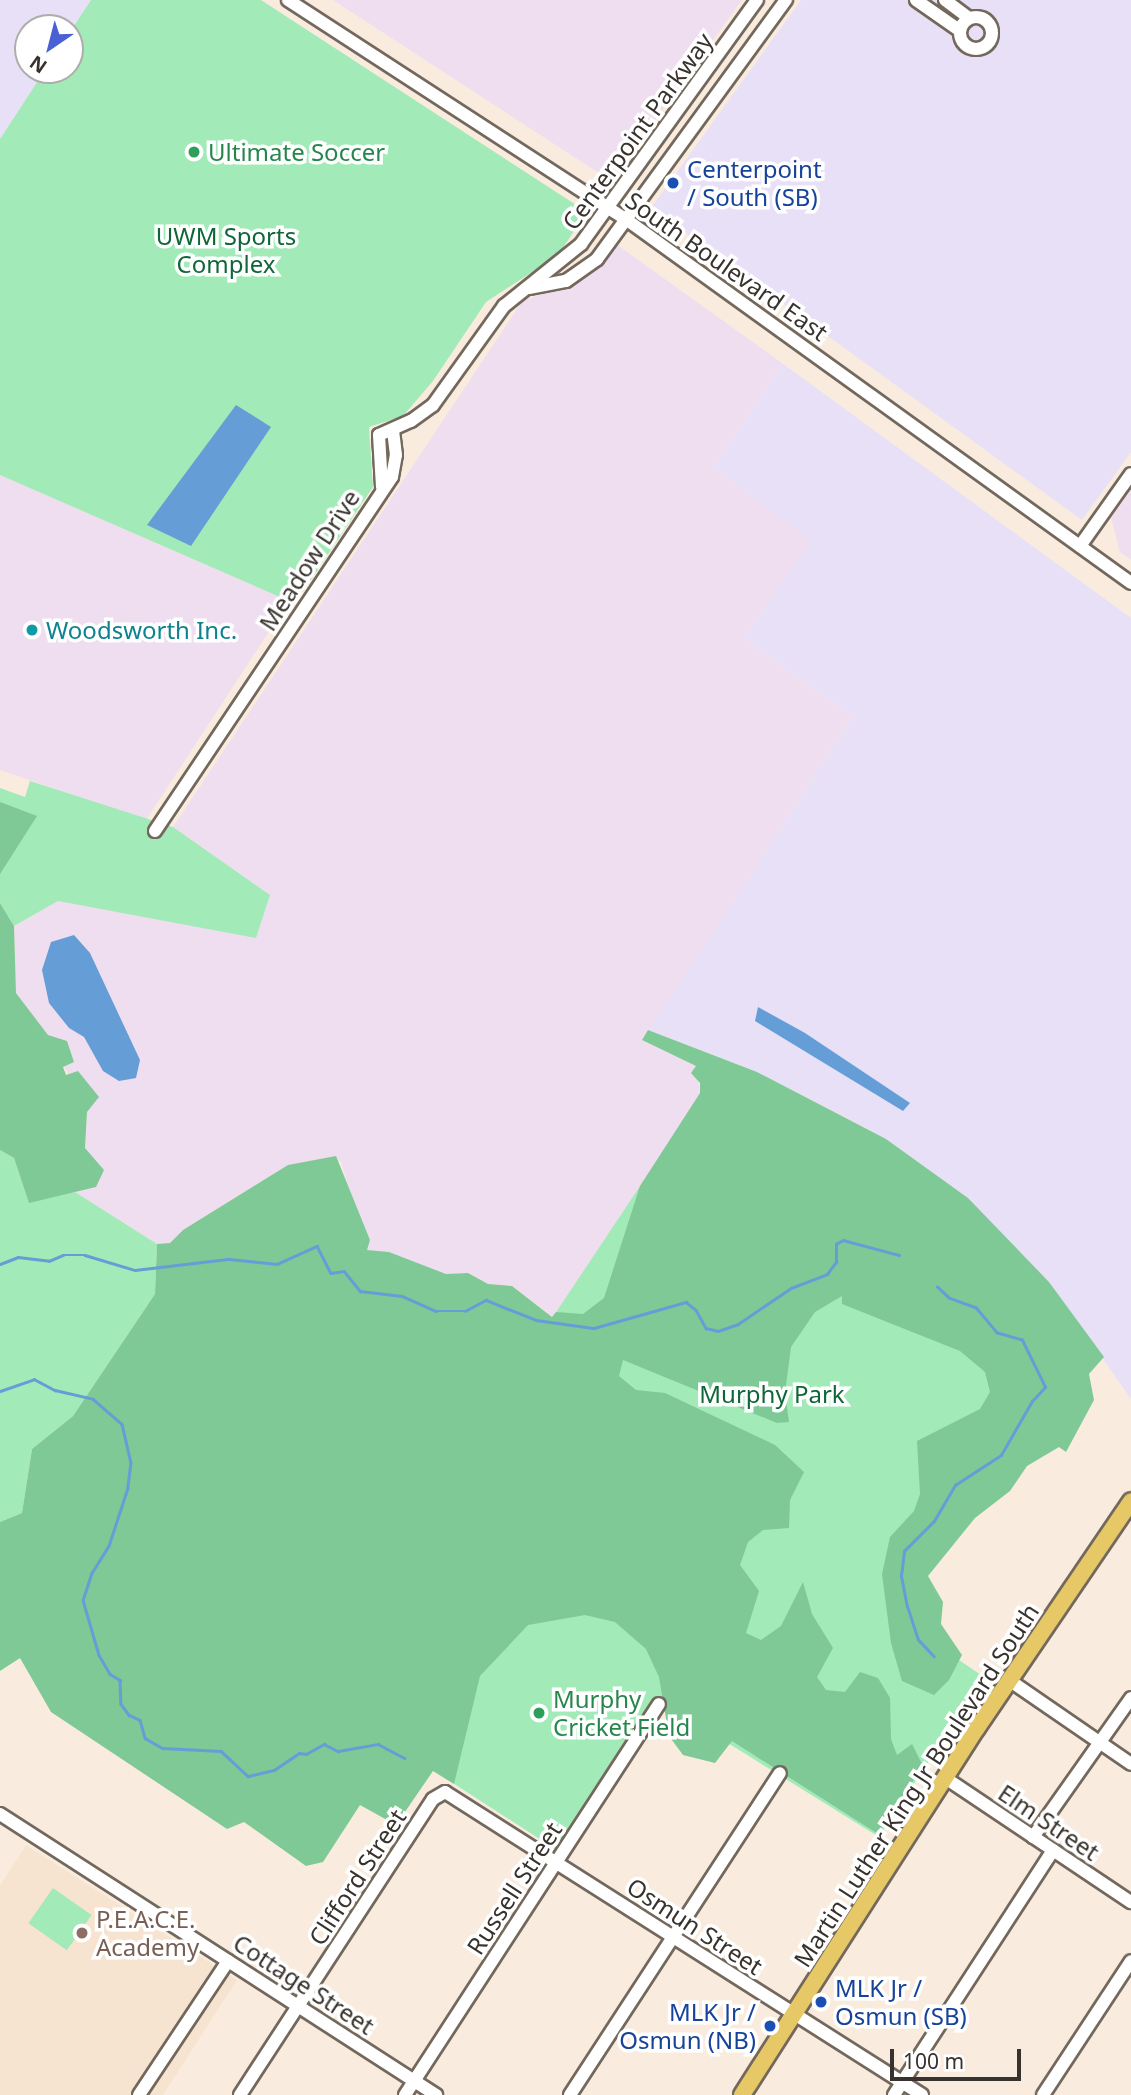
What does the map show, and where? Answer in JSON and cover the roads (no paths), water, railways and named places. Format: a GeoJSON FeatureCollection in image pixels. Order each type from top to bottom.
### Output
{"type":"FeatureCollection","features":[{"type":"Feature","properties":{"kind":"main road","name":"Martin Luther King Jr Boulevard South"},"geometry":{"type":"LineString","coordinates":[[742,2095],[944,1777],[1131,1501]]}},
{"type":"Feature","properties":{"kind":"street","name":"South Boulevard East"},"geometry":{"type":"LineString","coordinates":[[288,0],[627,220],[1131,583]]}},
{"type":"Feature","properties":{"kind":"street","name":"Centerpoint Parkway"},"geometry":{"type":"LineString","coordinates":[[379,435],[393,431],[437,401],[504,306],[574,251],[651,152],[757,0]]}},
{"type":"Feature","properties":{"kind":"street","name":"Centerpoint Parkway"},"geometry":{"type":"LineString","coordinates":[[529,288],[566,281],[590,266],[667,166],[786,0]]}},
{"type":"Feature","properties":{"kind":"street"},"geometry":{"type":"LineString","coordinates":[[916,0],[959,30],[970,48],[987,45],[992,36],[989,23],[969,18],[945,0]]}},
{"type":"Feature","properties":{"kind":"street"},"geometry":{"type":"LineString","coordinates":[[959,30],[969,18]]}},
{"type":"Feature","properties":{"kind":"street"},"geometry":{"type":"LineString","coordinates":[[719,94],[727,70],[752,35],[753,29],[744,19]]}},
{"type":"Feature","properties":{"kind":"street"},"geometry":{"type":"LineString","coordinates":[[651,152],[667,166]]}},
{"type":"Feature","properties":{"kind":"street","name":"Centerpoint Parkway"},"geometry":{"type":"LineString","coordinates":[[574,251],[590,266]]}},
{"type":"Feature","properties":{"kind":"street","name":"Meadow Drive"},"geometry":{"type":"LineString","coordinates":[[155,831],[395,470],[393,431]]}},
{"type":"Feature","properties":{"kind":"street","name":"Meadow Drive"},"geometry":{"type":"LineString","coordinates":[[379,435],[382,486]]}},
{"type":"Feature","properties":{"kind":"street"},"geometry":{"type":"LineString","coordinates":[[1080,546],[1131,474]]}},
{"type":"Feature","properties":{"kind":"street"},"geometry":{"type":"LineString","coordinates":[[1009,1680],[1131,1764]]}},
{"type":"Feature","properties":{"kind":"street"},"geometry":{"type":"LineString","coordinates":[[1033,1837],[1131,1698]]}},
{"type":"Feature","properties":{"kind":"street","name":"Russell Street"},"geometry":{"type":"LineString","coordinates":[[405,2095],[659,1704]]}},
{"type":"Feature","properties":{"kind":"street"},"geometry":{"type":"LineString","coordinates":[[570,2095],[780,1773]]}},
{"type":"Feature","properties":{"kind":"street","name":"Elm Street"},"geometry":{"type":"LineString","coordinates":[[944,1777],[1131,1902]]}},
{"type":"Feature","properties":{"kind":"street","name":"Osmun Street"},"geometry":{"type":"LineString","coordinates":[[445,1792],[922,2095]]}},
{"type":"Feature","properties":{"kind":"street","name":"Clifford Street"},"geometry":{"type":"LineString","coordinates":[[240,2095],[433,1799],[445,1792]]}},
{"type":"Feature","properties":{"kind":"street","name":"Cottage Street"},"geometry":{"type":"LineString","coordinates":[[4,1815],[436,2095]]}},
{"type":"Feature","properties":{"kind":"street"},"geometry":{"type":"LineString","coordinates":[[894,2095],[1053,1850]]}},
{"type":"Feature","properties":{"kind":"street"},"geometry":{"type":"LineString","coordinates":[[139,2095],[228,1961]]}},
{"type":"Feature","properties":{"kind":"street"},"geometry":{"type":"LineString","coordinates":[[1043,2095],[1131,1961]]}},
{"type":"Feature","properties":{"kind":"water"},"geometry":{"type":"Polygon","coordinates":[[[236,405],[271,427],[191,546],[147,525],[236,405]]]}},
{"type":"Feature","properties":{"kind":"water"},"geometry":{"type":"Polygon","coordinates":[[[74,935],[90,953],[140,1060],[136,1078],[119,1081],[103,1071],[84,1037],[69,1028],[49,1003],[42,970],[51,942],[74,935]]]}},
{"type":"Feature","properties":{"kind":"water"},"geometry":{"type":"Polygon","coordinates":[[[758,1007],[805,1033],[910,1103],[903,1111],[755,1021],[758,1007]]]}},
{"type":"Feature","properties":{"kind":"waterway"},"geometry":{"type":"LineString","coordinates":[[0,1264],[18,1257],[49,1261],[63,1255],[85,1255],[135,1270],[229,1259],[277,1264],[317,1246],[331,1273],[344,1271],[360,1291],[402,1296],[436,1311],[465,1311],[486,1300],[536,1320],[594,1328],[686,1302],[696,1310],[706,1328],[718,1331],[738,1324],[791,1288],[827,1274],[836,1262],[836,1244],[843,1240],[899,1255]]}},
{"type":"Feature","properties":{"kind":"waterway"},"geometry":{"type":"LineString","coordinates":[[934,1657],[918,1640],[907,1607],[901,1576],[904,1551],[934,1521],[955,1485],[1001,1455],[1032,1401],[1045,1387],[1022,1340],[997,1333],[976,1308],[949,1298],[937,1287]]}},
{"type":"Feature","properties":{"kind":"waterway"},"geometry":{"type":"LineString","coordinates":[[0,1391],[34,1379],[55,1390],[93,1399],[122,1424],[131,1462],[128,1488],[109,1546],[92,1573],[83,1600],[99,1655],[110,1674],[120,1680],[121,1704],[129,1715],[140,1720],[145,1738],[162,1748],[221,1751],[248,1776],[274,1770],[299,1753],[306,1754],[324,1744],[338,1751],[378,1744],[404,1758]]}},
{"type":"Feature","properties":{"kind":"place","name":"Ultimate Soccer"},"geometry":{"type":"Point","coordinates":[194,152]}},
{"type":"Feature","properties":{"kind":"place","name":"Centerpoint / South (SB)"},"geometry":{"type":"Point","coordinates":[673,183]}},
{"type":"Feature","properties":{"kind":"place","name":"Woodsworth Inc."},"geometry":{"type":"Point","coordinates":[32,630]}},
{"type":"Feature","properties":{"kind":"place","name":"Murphy Cricket Field"},"geometry":{"type":"Point","coordinates":[539,1713]}},
{"type":"Feature","properties":{"kind":"place","name":"P.E.A.C.E. Academy"},"geometry":{"type":"Point","coordinates":[82,1933]}},
{"type":"Feature","properties":{"kind":"place","name":"MLK Jr / Osmun (SB)"},"geometry":{"type":"Point","coordinates":[821,2002]}},
{"type":"Feature","properties":{"kind":"place","name":"MLK Jr / Osmun (NB)"},"geometry":{"type":"Point","coordinates":[770,2026]}},
{"type":"Feature","properties":{"kind":"park label","name":"UWM Sports Complex"},"geometry":{"type":"Point","coordinates":[226,250]}},
{"type":"Feature","properties":{"kind":"park label","name":"Murphy Park"},"geometry":{"type":"Point","coordinates":[772,1394]}}]}
